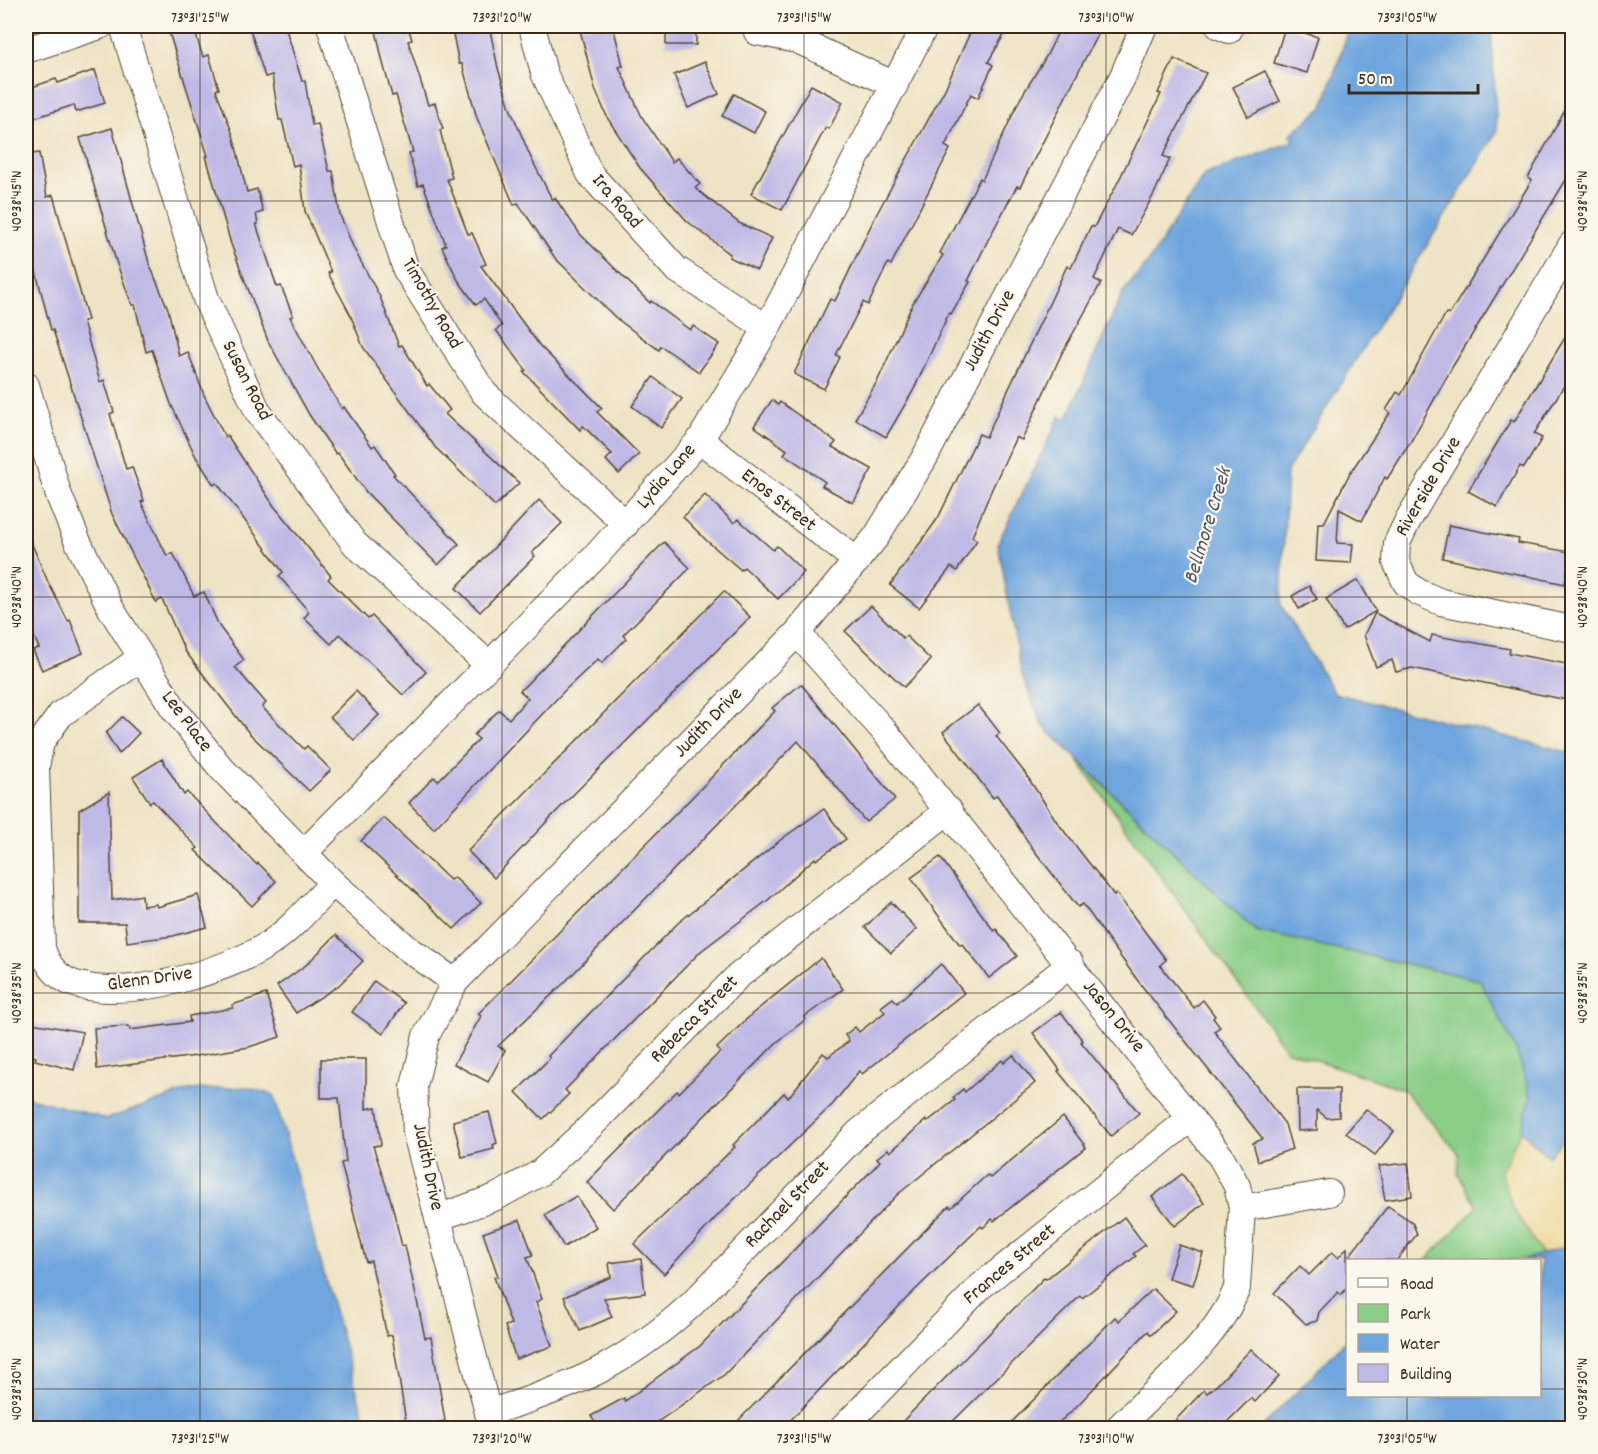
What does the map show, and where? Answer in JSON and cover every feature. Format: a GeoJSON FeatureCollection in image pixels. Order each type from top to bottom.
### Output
{"type":"FeatureCollection","features":[{"type":"Feature","properties":{"kind":"street"},"geometry":{"type":"LineString","coordinates":[[26,50],[100,26]]}},
{"type":"Feature","properties":{"kind":"street","name":"Susan Road"},"geometry":{"type":"LineString","coordinates":[[123,26],[206,299],[258,412],[355,544],[489,665]]}},
{"type":"Feature","properties":{"kind":"street","name":"Timothy Road"},"geometry":{"type":"LineString","coordinates":[[330,26],[406,270],[484,393],[626,524]]}},
{"type":"Feature","properties":{"kind":"street","name":"Ira Road"},"geometry":{"type":"LineString","coordinates":[[532,26],[544,73],[590,174],[676,269],[767,328]]}},
{"type":"Feature","properties":{"kind":"street","name":"Lydia Lane"},"geometry":{"type":"LineString","coordinates":[[305,852],[626,524],[700,440],[767,328],[925,26]]}},
{"type":"Feature","properties":{"kind":"street","name":"Judith Drive"},"geometry":{"type":"LineString","coordinates":[[490,1421],[416,1133],[414,1086],[426,1036],[455,982],[797,633],[889,519],[925,457],[1123,76],[1144,26]]}},
{"type":"Feature","properties":{"kind":"street"},"geometry":{"type":"LineString","coordinates":[[757,32],[797,40],[895,85]]}},
{"type":"Feature","properties":{"kind":"street","name":"Riverside Drive"},"geometry":{"type":"LineString","coordinates":[[1572,244],[1408,520],[1397,543],[1396,562],[1406,583],[1418,592],[1441,602],[1572,628]]}},
{"type":"Feature","properties":{"kind":"street","name":"Lee Place"},"geometry":{"type":"LineString","coordinates":[[26,385],[58,493],[77,540],[111,609],[174,709],[221,768],[333,883],[407,948],[455,982]]}},
{"type":"Feature","properties":{"kind":"street","name":"Enos Street"},"geometry":{"type":"LineString","coordinates":[[700,440],[856,561]]}},
{"type":"Feature","properties":{"kind":"street","name":"Jason Drive"},"geometry":{"type":"LineString","coordinates":[[797,633],[886,732],[949,810],[1221,1156],[1237,1186],[1242,1208],[1237,1288],[1232,1301],[1206,1338],[1118,1428]]}},
{"type":"Feature","properties":{"kind":"street","name":"Glenn Drive"},"geometry":{"type":"LineString","coordinates":[[141,658],[61,714],[41,742],[36,767],[42,948],[45,960],[53,970],[78,985],[119,988],[172,981],[216,969],[237,961],[278,937],[333,883]]}},
{"type":"Feature","properties":{"kind":"street","name":"Rebecca Street"},"geometry":{"type":"LineString","coordinates":[[438,1218],[496,1197],[540,1173],[586,1131],[737,977],[949,810]]}},
{"type":"Feature","properties":{"kind":"street","name":"Rachael Street"},"geometry":{"type":"LineString","coordinates":[[490,1421],[625,1358],[663,1330],[691,1305],[858,1132],[1071,964]]}},
{"type":"Feature","properties":{"kind":"street","name":"Frances Street"},"geometry":{"type":"LineString","coordinates":[[843,1428],[981,1286],[1191,1118]]}},
{"type":"Feature","properties":{"kind":"street"},"geometry":{"type":"LineString","coordinates":[[1242,1208],[1329,1193]]}},
{"type":"Feature","properties":{"kind":"green space"},"geometry":{"type":"Polygon","coordinates":[[[1077,760],[1256,931],[1480,980],[1517,1052],[1531,1097],[1521,1131],[1514,1210],[1543,1255],[1526,1259],[1427,1259],[1477,1207],[1458,1174],[1459,1154],[1403,1089],[1286,1050],[1077,760]]]}},
{"type":"Feature","properties":{"kind":"sand"},"geometry":{"type":"Polygon","coordinates":[[[1572,1128],[1572,1245],[1543,1255],[1514,1210],[1501,1172],[1521,1131],[1549,1156],[1572,1128]]]}},
{"type":"Feature","properties":{"kind":"water","name":"Bellmore Creek"},"geometry":{"type":"Polygon","coordinates":[[[1350,26],[1491,26],[1497,132],[1287,471],[1281,605],[1334,693],[1572,753],[1572,1128],[1549,1157],[1521,1131],[1531,1096],[1517,1052],[1480,980],[1256,931],[1042,725],[1021,672],[998,543],[1060,416],[1067,419],[1123,292],[1149,261],[1204,175],[1294,141],[1291,134],[1323,107],[1350,26]]]}},
{"type":"Feature","properties":{"kind":"water"},"geometry":{"type":"Polygon","coordinates":[[[246,1087],[274,1095],[367,1428],[26,1428],[26,1097],[107,1119],[189,1090],[246,1087]]]}},
{"type":"Feature","properties":{"kind":"water"},"geometry":{"type":"Polygon","coordinates":[[[1572,1245],[1572,1428],[1261,1428],[1346,1341],[1346,1397],[1541,1397],[1541,1259],[1525,1259],[1572,1245]]]}},
{"type":"Feature","properties":{"kind":"building"},"geometry":{"type":"Polygon","coordinates":[[[167,26],[193,26],[203,57],[209,55],[219,89],[216,90],[233,135],[247,192],[257,189],[263,212],[256,214],[258,224],[256,224],[277,287],[281,286],[293,316],[290,317],[318,369],[342,409],[344,407],[372,447],[375,445],[395,474],[393,475],[459,544],[438,565],[366,492],[338,453],[336,454],[310,416],[268,341],[231,244],[206,156],[208,156],[167,26]]]}},
{"type":"Feature","properties":{"kind":"building"},"geometry":{"type":"Polygon","coordinates":[[[249,26],[285,26],[302,81],[305,81],[312,125],[318,124],[329,171],[333,171],[340,215],[354,249],[380,297],[399,346],[402,345],[427,386],[429,384],[450,410],[445,414],[519,483],[495,506],[435,447],[363,347],[350,314],[328,273],[331,272],[305,211],[299,164],[293,166],[282,120],[279,120],[272,75],[265,77],[249,26]]]}},
{"type":"Feature","properties":{"kind":"building"},"geometry":{"type":"Polygon","coordinates":[[[375,26],[408,26],[412,40],[408,41],[428,105],[435,103],[443,129],[440,130],[452,178],[447,179],[468,234],[472,233],[486,264],[481,266],[540,346],[602,408],[597,412],[639,454],[619,474],[606,460],[612,454],[583,426],[580,430],[524,372],[526,370],[496,330],[502,326],[484,299],[476,305],[458,280],[442,247],[446,245],[423,184],[418,186],[409,153],[413,152],[396,95],[392,96],[375,26]]]}},
{"type":"Feature","properties":{"kind":"building"},"geometry":{"type":"Polygon","coordinates":[[[489,26],[510,108],[531,158],[552,199],[555,198],[580,234],[650,303],[651,301],[690,330],[693,326],[719,344],[699,372],[661,346],[659,350],[616,318],[555,258],[518,203],[514,205],[477,118],[462,64],[459,64],[452,29],[489,26]]]}},
{"type":"Feature","properties":{"kind":"building"},"geometry":{"type":"Polygon","coordinates":[[[579,26],[613,26],[623,66],[619,67],[642,117],[672,162],[677,158],[700,184],[695,188],[739,223],[772,238],[757,270],[729,257],[730,254],[687,221],[640,168],[608,119],[595,89],[579,26]]]}},
{"type":"Feature","properties":{"kind":"building"},"geometry":{"type":"Polygon","coordinates":[[[666,26],[696,26],[696,45],[666,45],[666,26]]]}},
{"type":"Feature","properties":{"kind":"building"},"geometry":{"type":"Polygon","coordinates":[[[973,26],[1009,26],[988,62],[993,65],[978,98],[971,94],[945,146],[950,149],[891,265],[888,263],[868,305],[863,302],[836,355],[840,357],[824,389],[794,374],[830,299],[835,301],[875,217],[945,89],[973,26]]]}},
{"type":"Feature","properties":{"kind":"building"},"geometry":{"type":"Polygon","coordinates":[[[1061,26],[1091,26],[1100,29],[1020,187],[1017,186],[988,240],[968,281],[970,282],[951,314],[949,313],[913,391],[886,437],[855,419],[878,380],[913,303],[943,255],[940,253],[980,178],[982,180],[1020,99],[1047,55],[1061,26]]]}},
{"type":"Feature","properties":{"kind":"building"},"geometry":{"type":"Polygon","coordinates":[[[1285,27],[1318,37],[1307,73],[1274,63],[1285,27]]]}},
{"type":"Feature","properties":{"kind":"building"},"geometry":{"type":"Polygon","coordinates":[[[1174,59],[1206,73],[1163,156],[1170,159],[1154,194],[1131,235],[1118,229],[1094,279],[1101,283],[1061,355],[1022,440],[1016,437],[991,491],[972,537],[977,540],[957,571],[951,567],[919,608],[890,585],[938,518],[979,434],[986,437],[1067,266],[1071,268],[1091,226],[1094,227],[1117,184],[1161,94],[1158,93],[1174,59]]]}},
{"type":"Feature","properties":{"kind":"building"},"geometry":{"type":"Polygon","coordinates":[[[705,62],[719,94],[688,108],[674,75],[705,62]]]}},
{"type":"Feature","properties":{"kind":"building"},"geometry":{"type":"Polygon","coordinates":[[[95,70],[105,103],[76,112],[74,105],[34,118],[26,89],[56,79],[58,83],[95,70]]]}},
{"type":"Feature","properties":{"kind":"building"},"geometry":{"type":"Polygon","coordinates":[[[1265,71],[1280,101],[1248,117],[1233,87],[1265,71]]]}},
{"type":"Feature","properties":{"kind":"building"},"geometry":{"type":"Polygon","coordinates":[[[811,85],[843,102],[829,129],[826,127],[782,210],[751,194],[811,85]]]}},
{"type":"Feature","properties":{"kind":"building"},"geometry":{"type":"Polygon","coordinates":[[[734,94],[765,111],[754,133],[722,116],[734,94]]]}},
{"type":"Feature","properties":{"kind":"building"},"geometry":{"type":"Polygon","coordinates":[[[1572,97],[1572,170],[1453,366],[1411,441],[1387,479],[1385,477],[1362,521],[1339,509],[1337,543],[1353,544],[1351,563],[1316,561],[1318,523],[1324,523],[1350,473],[1390,413],[1386,410],[1397,392],[1401,395],[1446,313],[1449,315],[1532,180],[1528,178],[1572,97]]]}},
{"type":"Feature","properties":{"kind":"building"},"geometry":{"type":"Polygon","coordinates":[[[112,128],[149,263],[168,309],[179,356],[188,352],[204,395],[225,437],[227,435],[274,506],[331,576],[328,579],[368,619],[372,616],[426,672],[403,695],[340,634],[331,644],[304,618],[309,612],[279,576],[283,572],[217,483],[214,485],[196,457],[171,404],[152,350],[146,352],[135,305],[132,305],[116,261],[80,138],[112,128]]]}},
{"type":"Feature","properties":{"kind":"building"},"geometry":{"type":"Polygon","coordinates":[[[39,153],[47,197],[53,195],[88,320],[83,321],[100,382],[104,380],[114,412],[110,414],[126,469],[132,467],[144,501],[141,502],[167,556],[173,553],[194,596],[204,592],[219,626],[244,660],[235,667],[266,703],[262,707],[304,749],[307,746],[331,770],[309,791],[249,733],[185,651],[162,599],[156,602],[112,514],[53,330],[51,330],[26,233],[26,155],[39,153]]]}},
{"type":"Feature","properties":{"kind":"building"},"geometry":{"type":"Polygon","coordinates":[[[1572,326],[1572,373],[1534,434],[1542,438],[1524,468],[1520,466],[1497,507],[1468,491],[1511,420],[1514,422],[1572,326]]]}},
{"type":"Feature","properties":{"kind":"building"},"geometry":{"type":"Polygon","coordinates":[[[653,377],[682,399],[661,428],[632,406],[653,377]]]}},
{"type":"Feature","properties":{"kind":"building"},"geometry":{"type":"Polygon","coordinates":[[[772,400],[778,405],[780,402],[836,442],[832,447],[872,469],[853,503],[822,486],[825,482],[784,454],[787,450],[754,426],[772,400]]]}},
{"type":"Feature","properties":{"kind":"building"},"geometry":{"type":"Polygon","coordinates":[[[705,495],[734,523],[738,519],[773,550],[777,546],[804,572],[778,599],[744,567],[741,570],[706,540],[683,517],[705,495]]]}},
{"type":"Feature","properties":{"kind":"building"},"geometry":{"type":"Polygon","coordinates":[[[539,500],[562,523],[532,553],[535,556],[480,612],[456,588],[539,500]]]}},
{"type":"Feature","properties":{"kind":"building"},"geometry":{"type":"Polygon","coordinates":[[[1449,525],[1519,539],[1518,543],[1570,552],[1565,584],[1442,558],[1449,525]]]}},
{"type":"Feature","properties":{"kind":"building"},"geometry":{"type":"Polygon","coordinates":[[[26,530],[48,582],[68,621],[70,620],[83,653],[42,670],[33,650],[39,648],[26,618],[26,530]]]}},
{"type":"Feature","properties":{"kind":"building"},"geometry":{"type":"Polygon","coordinates":[[[664,542],[690,568],[623,635],[626,639],[602,663],[598,659],[564,691],[434,829],[409,803],[434,777],[438,781],[479,739],[474,735],[499,710],[509,719],[528,698],[520,691],[664,542]]]}},
{"type":"Feature","properties":{"kind":"building"},"geometry":{"type":"Polygon","coordinates":[[[1358,580],[1376,611],[1344,630],[1326,599],[1358,580]]]}},
{"type":"Feature","properties":{"kind":"building"},"geometry":{"type":"Polygon","coordinates":[[[1309,586],[1317,599],[1299,609],[1292,596],[1309,586]]]}},
{"type":"Feature","properties":{"kind":"building"},"geometry":{"type":"Polygon","coordinates":[[[724,591],[750,617],[551,817],[494,878],[468,851],[724,591]]]}},
{"type":"Feature","properties":{"kind":"building"},"geometry":{"type":"Polygon","coordinates":[[[871,606],[903,638],[906,636],[931,660],[904,687],[845,631],[871,606]]]}},
{"type":"Feature","properties":{"kind":"building"},"geometry":{"type":"Polygon","coordinates":[[[1375,613],[1430,642],[1432,635],[1510,649],[1509,653],[1572,665],[1572,701],[1412,668],[1396,672],[1392,660],[1376,667],[1364,635],[1375,613]]]}},
{"type":"Feature","properties":{"kind":"building"},"geometry":{"type":"Polygon","coordinates":[[[801,684],[895,799],[866,822],[798,741],[564,983],[498,1046],[505,1050],[488,1082],[454,1064],[481,1016],[478,1014],[709,780],[775,711],[772,708],[801,684]]]}},
{"type":"Feature","properties":{"kind":"building"},"geometry":{"type":"Polygon","coordinates":[[[356,691],[379,715],[354,740],[330,717],[356,691]]]}},
{"type":"Feature","properties":{"kind":"building"},"geometry":{"type":"Polygon","coordinates":[[[978,705],[1000,733],[996,736],[1025,773],[1057,822],[1114,895],[1116,893],[1166,960],[1160,965],[1194,1008],[1203,1000],[1215,1016],[1213,1018],[1220,1027],[1214,1031],[1285,1124],[1292,1149],[1258,1161],[1253,1143],[1263,1139],[1138,981],[1083,904],[1078,907],[1030,845],[997,795],[993,798],[943,732],[978,705]]]}},
{"type":"Feature","properties":{"kind":"building"},"geometry":{"type":"Polygon","coordinates":[[[122,717],[139,733],[119,754],[106,733],[122,717]]]}},
{"type":"Feature","properties":{"kind":"building"},"geometry":{"type":"Polygon","coordinates":[[[162,759],[184,795],[187,792],[257,865],[258,863],[276,881],[252,906],[195,850],[198,848],[153,801],[150,803],[133,777],[162,759]]]}},
{"type":"Feature","properties":{"kind":"building"},"geometry":{"type":"Polygon","coordinates":[[[109,792],[112,900],[142,895],[143,906],[156,904],[157,907],[198,895],[207,927],[173,936],[127,942],[125,923],[79,923],[79,810],[109,792]]]}},
{"type":"Feature","properties":{"kind":"building"},"geometry":{"type":"Polygon","coordinates":[[[824,809],[846,839],[816,860],[815,858],[768,900],[701,951],[565,1090],[569,1094],[543,1119],[516,1092],[550,1058],[548,1056],[678,923],[783,838],[824,809]]]}},
{"type":"Feature","properties":{"kind":"building"},"geometry":{"type":"Polygon","coordinates":[[[384,818],[450,880],[454,877],[481,903],[454,929],[361,841],[384,818]]]}},
{"type":"Feature","properties":{"kind":"building"},"geometry":{"type":"Polygon","coordinates":[[[940,857],[994,931],[996,929],[1017,956],[989,978],[962,944],[960,945],[911,878],[940,857]]]}},
{"type":"Feature","properties":{"kind":"building"},"geometry":{"type":"Polygon","coordinates":[[[891,902],[917,929],[891,953],[865,927],[891,902]]]}},
{"type":"Feature","properties":{"kind":"building"},"geometry":{"type":"Polygon","coordinates":[[[336,935],[363,961],[338,986],[296,1013],[277,986],[306,965],[336,935]]]}},
{"type":"Feature","properties":{"kind":"building"},"geometry":{"type":"Polygon","coordinates":[[[821,958],[843,989],[804,1017],[806,1019],[776,1043],[613,1209],[587,1182],[677,1091],[679,1093],[720,1052],[717,1048],[752,1014],[821,958]]]}},
{"type":"Feature","properties":{"kind":"building"},"geometry":{"type":"Polygon","coordinates":[[[941,964],[964,993],[862,1074],[859,1071],[833,1104],[720,1213],[664,1274],[634,1244],[735,1147],[733,1145],[784,1093],[788,1098],[823,1053],[828,1057],[849,1041],[845,1035],[855,1027],[859,1032],[885,1012],[881,1007],[893,998],[897,1003],[941,964]]]}},
{"type":"Feature","properties":{"kind":"building"},"geometry":{"type":"Polygon","coordinates":[[[374,981],[404,1003],[383,1034],[352,1012],[374,981]]]}},
{"type":"Feature","properties":{"kind":"building"},"geometry":{"type":"Polygon","coordinates":[[[266,994],[280,1037],[249,1047],[97,1069],[94,1028],[129,1026],[130,1030],[190,1022],[189,1016],[233,1008],[232,1005],[266,994]]]}},
{"type":"Feature","properties":{"kind":"building"},"geometry":{"type":"Polygon","coordinates":[[[1061,1012],[1083,1041],[1081,1042],[1139,1113],[1111,1136],[1058,1071],[1060,1070],[1033,1033],[1061,1012]]]}},
{"type":"Feature","properties":{"kind":"building"},"geometry":{"type":"Polygon","coordinates":[[[26,1022],[83,1032],[74,1070],[35,1060],[36,1057],[26,1054],[26,1022]]]}},
{"type":"Feature","properties":{"kind":"building"},"geometry":{"type":"Polygon","coordinates":[[[1013,1055],[1035,1083],[897,1195],[724,1375],[649,1428],[598,1428],[591,1416],[624,1398],[625,1401],[700,1346],[874,1168],[880,1161],[877,1158],[888,1149],[890,1152],[926,1120],[927,1122],[955,1100],[953,1098],[963,1089],[965,1092],[1002,1060],[1004,1063],[1013,1055]]]}},
{"type":"Feature","properties":{"kind":"building"},"geometry":{"type":"Polygon","coordinates":[[[321,1059],[366,1059],[366,1109],[376,1107],[381,1145],[373,1146],[391,1201],[402,1246],[405,1245],[425,1338],[431,1337],[445,1421],[407,1428],[392,1335],[387,1336],[371,1261],[366,1262],[341,1163],[346,1162],[339,1098],[321,1098],[321,1059]]]}},
{"type":"Feature","properties":{"kind":"building"},"geometry":{"type":"Polygon","coordinates":[[[1297,1089],[1339,1089],[1339,1117],[1327,1118],[1317,1110],[1317,1130],[1298,1131],[1297,1089]]]}},
{"type":"Feature","properties":{"kind":"building"},"geometry":{"type":"Polygon","coordinates":[[[1366,1109],[1394,1131],[1375,1155],[1346,1133],[1366,1109]]]}},
{"type":"Feature","properties":{"kind":"building"},"geometry":{"type":"Polygon","coordinates":[[[489,1112],[497,1143],[493,1145],[494,1149],[462,1157],[453,1121],[489,1112]]]}},
{"type":"Feature","properties":{"kind":"building"},"geometry":{"type":"Polygon","coordinates":[[[1063,1117],[1086,1147],[994,1221],[992,1219],[983,1228],[981,1226],[906,1299],[783,1428],[731,1428],[949,1206],[951,1208],[987,1175],[990,1178],[1063,1117]]]}},
{"type":"Feature","properties":{"kind":"building"},"geometry":{"type":"Polygon","coordinates":[[[1408,1163],[1412,1196],[1385,1200],[1379,1166],[1408,1163]]]}},
{"type":"Feature","properties":{"kind":"building"},"geometry":{"type":"Polygon","coordinates":[[[1182,1174],[1204,1203],[1175,1226],[1152,1197],[1182,1174]]]}},
{"type":"Feature","properties":{"kind":"building"},"geometry":{"type":"Polygon","coordinates":[[[576,1196],[596,1227],[564,1247],[545,1215],[576,1196]]]}},
{"type":"Feature","properties":{"kind":"building"},"geometry":{"type":"Polygon","coordinates":[[[1388,1206],[1412,1222],[1417,1234],[1398,1259],[1347,1259],[1388,1206]]]}},
{"type":"Feature","properties":{"kind":"building"},"geometry":{"type":"Polygon","coordinates":[[[1124,1217],[1145,1245],[1133,1254],[1136,1256],[1082,1298],[1080,1296],[946,1428],[896,1428],[1044,1278],[1046,1279],[1124,1217]]]}},
{"type":"Feature","properties":{"kind":"building"},"geometry":{"type":"Polygon","coordinates":[[[520,1220],[533,1255],[527,1257],[542,1299],[536,1302],[552,1346],[516,1359],[505,1326],[511,1324],[494,1277],[498,1276],[483,1233],[520,1220]]]}},
{"type":"Feature","properties":{"kind":"building"},"geometry":{"type":"Polygon","coordinates":[[[1179,1245],[1203,1253],[1193,1285],[1168,1278],[1179,1245]]]}},
{"type":"Feature","properties":{"kind":"building"},"geometry":{"type":"Polygon","coordinates":[[[1347,1248],[1346,1289],[1341,1295],[1338,1292],[1319,1312],[1317,1321],[1306,1324],[1274,1293],[1300,1266],[1309,1275],[1332,1252],[1338,1258],[1347,1248]]]}},
{"type":"Feature","properties":{"kind":"building"},"geometry":{"type":"Polygon","coordinates":[[[641,1259],[645,1293],[604,1298],[612,1317],[580,1331],[564,1297],[611,1277],[609,1263],[641,1259]]]}},
{"type":"Feature","properties":{"kind":"building"},"geometry":{"type":"Polygon","coordinates":[[[1153,1289],[1176,1311],[1151,1335],[1148,1331],[1075,1408],[1053,1428],[1006,1428],[1115,1317],[1119,1321],[1153,1289]]]}},
{"type":"Feature","properties":{"kind":"building"},"geometry":{"type":"Polygon","coordinates":[[[1251,1349],[1279,1376],[1255,1402],[1251,1398],[1221,1428],[1168,1428],[1204,1390],[1207,1393],[1217,1385],[1251,1349]]]}}]}
